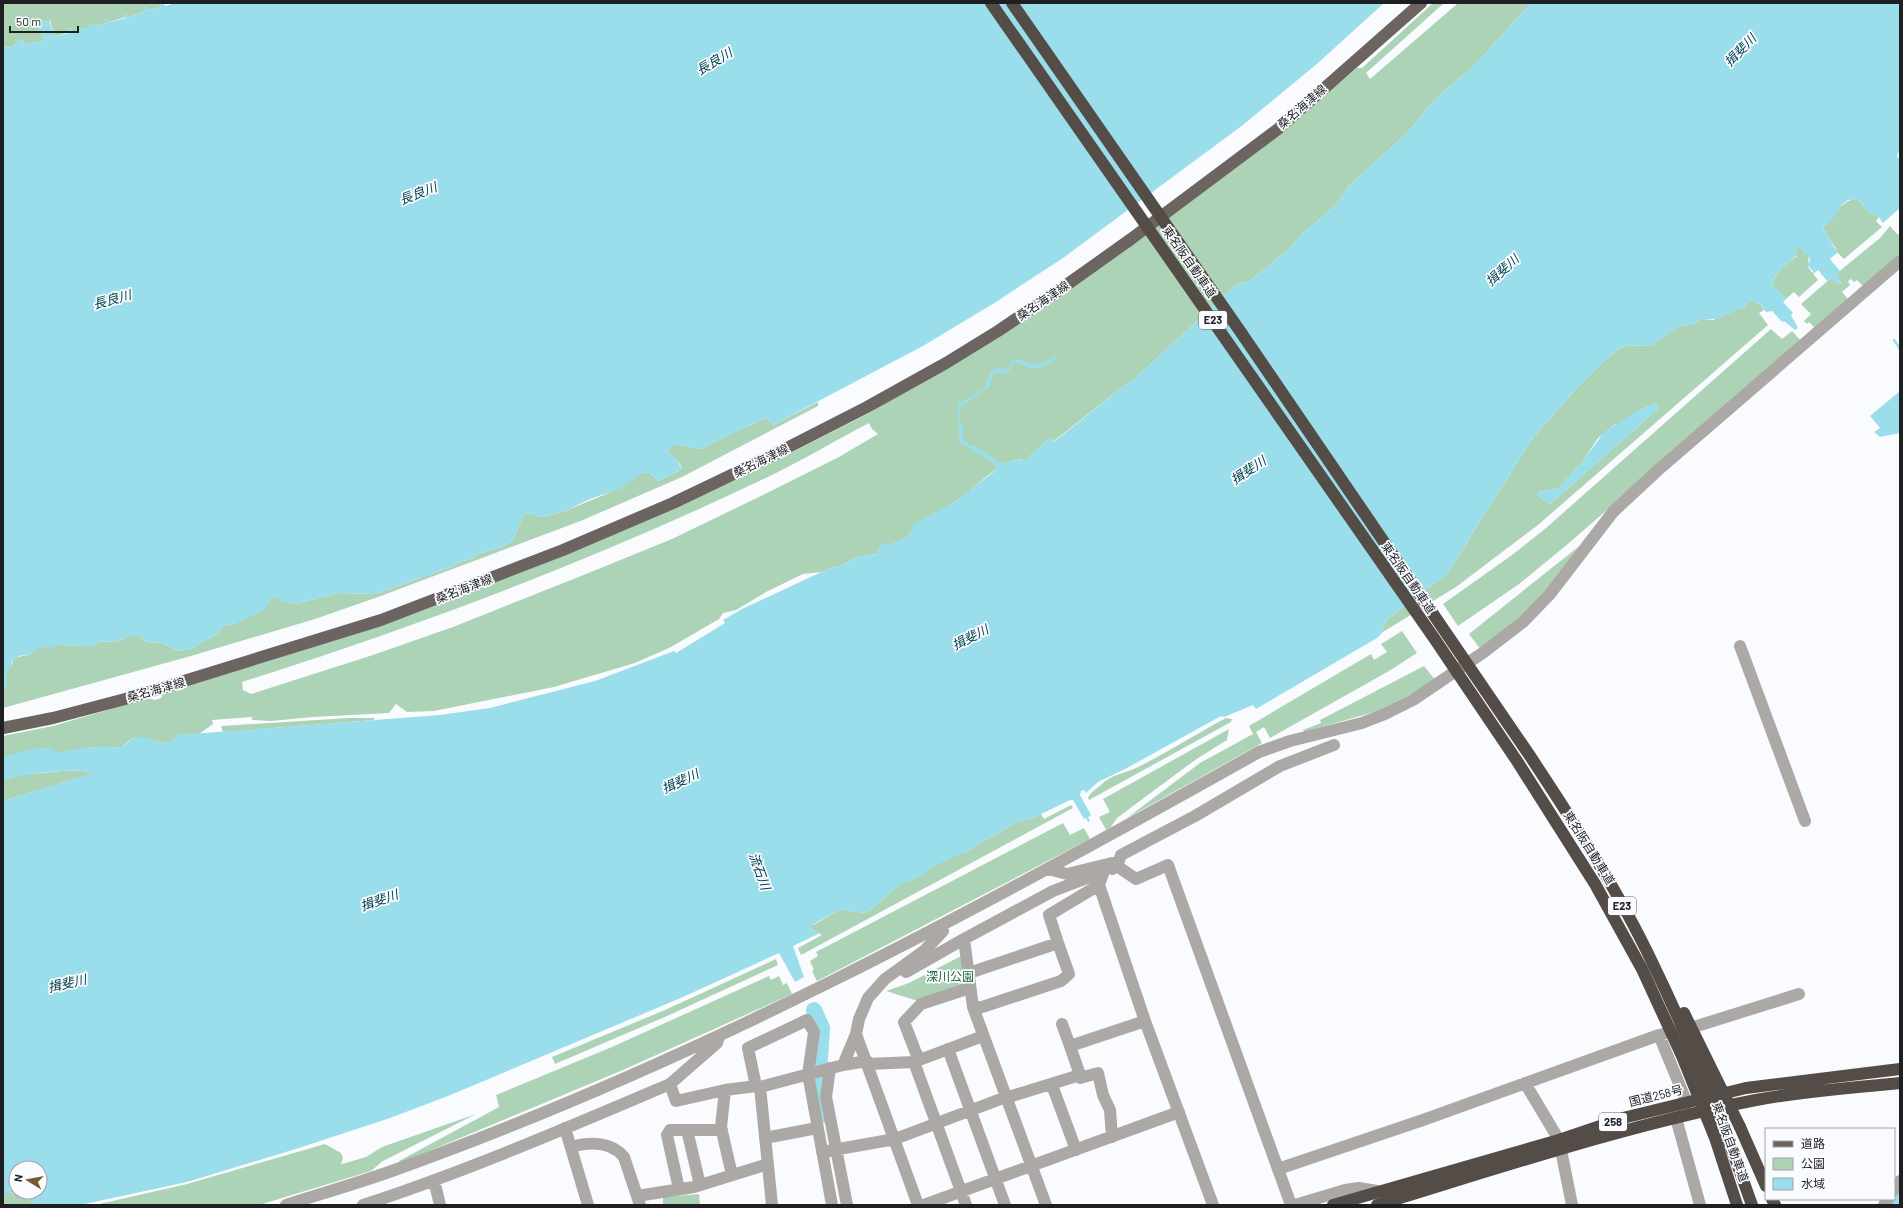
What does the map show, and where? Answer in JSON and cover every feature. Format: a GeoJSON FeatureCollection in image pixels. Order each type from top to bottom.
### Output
{"type":"FeatureCollection","features":[{"type":"Feature","properties":{"kind":"highway","name":"東名阪自動車道"},"geometry":{"type":"LineString","coordinates":[[991,3],[1434,638],[1562,830],[1595,884],[1642,969],[1682,1056],[1712,1131],[1737,1205]]}},
{"type":"Feature","properties":{"kind":"highway","name":"東名阪自動車道"},"geometry":{"type":"LineString","coordinates":[[1012,3],[1240,330],[1528,753],[1607,878],[1653,963],[1693,1051],[1727,1135],[1752,1205]]}},
{"type":"Feature","properties":{"kind":"highway"},"geometry":{"type":"LineString","coordinates":[[1653,963],[1670,985],[1740,1127],[1765,1184]]}},
{"type":"Feature","properties":{"kind":"highway","name":"国道258号"},"geometry":{"type":"LineString","coordinates":[[1377,1205],[1518,1163],[1627,1117],[1746,1088],[1900,1069]]}},
{"type":"Feature","properties":{"kind":"highway","name":"国道258号"},"geometry":{"type":"LineString","coordinates":[[1333,1205],[1377,1191],[1419,1182],[1560,1144],[1757,1100],[1900,1083]]}},
{"type":"Feature","properties":{"kind":"main road","name":"桑名海津線"},"geometry":{"type":"LineString","coordinates":[[3,728],[53,718],[129,698],[381,620],[563,550],[673,504],[867,407],[998,332],[1131,239],[1278,129],[1421,3]]}},
{"type":"Feature","properties":{"kind":"street"},"geometry":{"type":"LineString","coordinates":[[286,1205],[388,1173],[517,1124],[720,1036],[943,925],[1048,869],[1263,750],[1290,741],[1362,723],[1385,714],[1418,697],[1484,652],[1523,622],[1550,594],[1614,512],[1704,430],[1900,261]]}},
{"type":"Feature","properties":{"kind":"street"},"geometry":{"type":"LineString","coordinates":[[1740,646],[1806,821]]}},
{"type":"Feature","properties":{"kind":"street"},"geometry":{"type":"LineString","coordinates":[[973,1007],[982,1007],[1061,980],[1068,974],[1049,915],[1101,880],[1117,866],[1121,855],[1195,816],[1280,766],[1334,745]]}},
{"type":"Feature","properties":{"kind":"street"},"geometry":{"type":"LineString","coordinates":[[1048,869],[1067,874],[1112,864],[1136,879],[1168,865],[1291,1205]]}},
{"type":"Feature","properties":{"kind":"street"},"geometry":{"type":"LineString","coordinates":[[880,985],[936,956],[948,947],[1052,891],[1095,875],[1101,880],[1145,1021],[1213,1205]]}},
{"type":"Feature","properties":{"kind":"street"},"geometry":{"type":"LineString","coordinates":[[843,1065],[856,1034],[859,1019],[868,998],[880,985],[925,950],[943,931],[943,925]]}},
{"type":"Feature","properties":{"kind":"street"},"geometry":{"type":"LineString","coordinates":[[964,939],[973,1007],[983,1036],[1009,1096],[1046,1205]]}},
{"type":"Feature","properties":{"kind":"street"},"geometry":{"type":"LineString","coordinates":[[969,973],[1058,943]]}},
{"type":"Feature","properties":{"kind":"street"},"geometry":{"type":"LineString","coordinates":[[966,1205],[936,1123],[917,1061],[916,1053],[904,1022],[921,1004],[970,988]]}},
{"type":"Feature","properties":{"kind":"street"},"geometry":{"type":"LineString","coordinates":[[1278,1169],[1423,1120],[1659,1035],[1697,1026],[1799,994]]}},
{"type":"Feature","properties":{"kind":"street"},"geometry":{"type":"LineString","coordinates":[[772,1205],[758,1086],[748,1048],[807,1020],[814,1032],[809,1074],[817,1128],[829,1151],[847,1205]]}},
{"type":"Feature","properties":{"kind":"street"},"geometry":{"type":"LineString","coordinates":[[1070,1046],[1145,1021]]}},
{"type":"Feature","properties":{"kind":"street"},"geometry":{"type":"LineString","coordinates":[[1062,1024],[1080,1078],[1098,1073],[1103,1095],[1110,1110],[1112,1137]]}},
{"type":"Feature","properties":{"kind":"street"},"geometry":{"type":"LineString","coordinates":[[856,1034],[868,1062],[918,1205]]}},
{"type":"Feature","properties":{"kind":"street"},"geometry":{"type":"LineString","coordinates":[[1659,1035],[1687,1102]]}},
{"type":"Feature","properties":{"kind":"street"},"geometry":{"type":"LineString","coordinates":[[363,1205],[389,1201],[434,1180],[670,1084],[717,1043],[720,1036]]}},
{"type":"Feature","properties":{"kind":"street"},"geometry":{"type":"LineString","coordinates":[[670,1084],[676,1101],[725,1090],[758,1086],[843,1065],[868,1062],[917,1061],[983,1036]]}},
{"type":"Feature","properties":{"kind":"street"},"geometry":{"type":"LineString","coordinates":[[948,1049],[1004,1205]]}},
{"type":"Feature","properties":{"kind":"street"},"geometry":{"type":"LineString","coordinates":[[827,1069],[826,1097],[832,1205]]}},
{"type":"Feature","properties":{"kind":"street"},"geometry":{"type":"LineString","coordinates":[[829,1151],[895,1139],[1009,1096],[1052,1085],[1080,1075]]}},
{"type":"Feature","properties":{"kind":"street"},"geometry":{"type":"LineString","coordinates":[[1524,1084],[1560,1144],[1572,1205]]}},
{"type":"Feature","properties":{"kind":"street"},"geometry":{"type":"LineString","coordinates":[[1052,1085],[1076,1150]]}},
{"type":"Feature","properties":{"kind":"street"},"geometry":{"type":"LineString","coordinates":[[725,1090],[722,1130],[732,1175]]}},
{"type":"Feature","properties":{"kind":"street"},"geometry":{"type":"LineString","coordinates":[[924,1205],[1179,1112]]}},
{"type":"Feature","properties":{"kind":"street"},"geometry":{"type":"LineString","coordinates":[[1676,1118],[1700,1205]]}},
{"type":"Feature","properties":{"kind":"street"},"geometry":{"type":"LineString","coordinates":[[565,1128],[588,1205]]}},
{"type":"Feature","properties":{"kind":"street"},"geometry":{"type":"LineString","coordinates":[[765,1138],[817,1128]]}},
{"type":"Feature","properties":{"kind":"street"},"geometry":{"type":"LineString","coordinates":[[679,1189],[667,1135],[670,1130],[722,1130]]}},
{"type":"Feature","properties":{"kind":"street"},"geometry":{"type":"LineString","coordinates":[[687,1130],[700,1185]]}},
{"type":"Feature","properties":{"kind":"street"},"geometry":{"type":"LineString","coordinates":[[571,1147],[586,1143],[616,1148],[624,1157],[639,1200],[700,1185],[768,1164]]}},
{"type":"Feature","properties":{"kind":"street"},"geometry":{"type":"LineString","coordinates":[[434,1180],[440,1205]]}},
{"type":"Feature","properties":{"kind":"street"},"geometry":{"type":"LineString","coordinates":[[1295,1205],[1345,1190],[1359,1188],[1377,1191]]}},
{"type":"Feature","properties":{"kind":"green space"},"geometry":{"type":"Polygon","coordinates":[[[3,3],[160,3],[161,7],[147,11],[146,7],[143,8],[143,12],[128,17],[125,14],[126,17],[109,22],[106,20],[107,23],[91,26],[91,24],[89,27],[72,32],[71,28],[70,32],[54,37],[50,20],[43,35],[44,40],[24,45],[23,39],[18,41],[13,47],[3,48],[3,3]]]}},
{"type":"Feature","properties":{"kind":"green space"},"geometry":{"type":"Polygon","coordinates":[[[1433,3],[1444,3],[1366,73],[1370,79],[1457,4],[1531,3],[1473,67],[1436,98],[1407,133],[1349,186],[1336,205],[1301,235],[1289,249],[1267,267],[1248,282],[1237,284],[1131,382],[1125,385],[1054,441],[1048,439],[1026,460],[1008,462],[999,467],[966,494],[910,532],[908,537],[887,546],[884,543],[876,554],[857,557],[840,566],[830,568],[822,572],[803,574],[766,592],[736,610],[723,613],[719,619],[671,647],[635,663],[554,687],[434,711],[407,712],[396,704],[389,713],[271,721],[252,720],[252,717],[212,720],[213,724],[199,734],[178,735],[171,742],[163,743],[137,737],[132,738],[122,747],[90,747],[83,750],[3,761],[3,736],[53,726],[148,698],[155,700],[161,698],[163,693],[381,625],[676,507],[777,460],[871,412],[947,367],[1261,149],[1357,68],[1362,68],[1433,3]],[[869,423],[770,476],[641,535],[443,613],[242,682],[243,690],[251,694],[373,655],[453,627],[672,539],[839,457],[878,434],[872,429],[869,423]]]}},
{"type":"Feature","properties":{"kind":"green space"},"geometry":{"type":"Polygon","coordinates":[[[1855,199],[1860,201],[1869,213],[1879,217],[1876,221],[1882,227],[1844,259],[1836,251],[1836,248],[1823,230],[1824,226],[1832,219],[1840,207],[1855,199]]]}},
{"type":"Feature","properties":{"kind":"green space"},"geometry":{"type":"Polygon","coordinates":[[[1890,226],[1898,235],[1900,233],[1900,256],[1863,286],[1857,280],[1854,282],[1851,279],[1848,281],[1850,285],[1842,292],[1848,299],[1815,328],[1809,322],[1807,324],[1804,321],[1811,314],[1801,304],[1831,278],[1839,284],[1841,283],[1836,274],[1880,238],[1890,226]]]}},
{"type":"Feature","properties":{"kind":"green space"},"geometry":{"type":"Polygon","coordinates":[[[1800,247],[1804,253],[1809,255],[1808,267],[1818,280],[1799,297],[1794,292],[1786,299],[1772,285],[1773,280],[1778,272],[1797,256],[1794,250],[1800,247]]]}},
{"type":"Feature","properties":{"kind":"green space"},"geometry":{"type":"Polygon","coordinates":[[[1750,300],[1760,304],[1764,310],[1759,313],[1768,325],[1538,525],[1456,587],[1383,632],[1382,627],[1389,618],[1447,574],[1532,439],[1574,391],[1606,359],[1618,349],[1628,346],[1652,345],[1679,326],[1694,324],[1701,319],[1713,320],[1740,307],[1744,308],[1750,300]],[[1657,403],[1637,411],[1620,423],[1614,425],[1598,438],[1583,461],[1558,489],[1538,492],[1537,495],[1550,504],[1659,408],[1657,403]]]}},
{"type":"Feature","properties":{"kind":"green space"},"geometry":{"type":"Polygon","coordinates":[[[1771,329],[1782,339],[1792,331],[1801,341],[1569,543],[1519,584],[1458,626],[1443,604],[1512,555],[1546,528],[1771,329]]]}},
{"type":"Feature","properties":{"kind":"green space"},"geometry":{"type":"Polygon","coordinates":[[[818,402],[818,406],[682,477],[583,520],[378,597],[315,619],[191,656],[3,708],[3,691],[7,683],[7,667],[11,667],[14,658],[31,654],[38,648],[59,644],[92,646],[99,642],[119,641],[129,636],[140,636],[146,642],[161,643],[180,651],[192,648],[217,634],[224,626],[234,624],[268,604],[272,598],[278,598],[282,601],[294,604],[338,593],[376,594],[456,565],[457,562],[472,559],[475,555],[495,549],[510,542],[526,513],[543,517],[565,511],[606,494],[644,472],[650,473],[658,481],[682,469],[680,464],[669,453],[669,449],[673,445],[701,449],[740,429],[767,418],[773,425],[818,402]]]}},
{"type":"Feature","properties":{"kind":"green space"},"geometry":{"type":"Polygon","coordinates":[[[1578,547],[1557,578],[1513,625],[1481,650],[1469,634],[1578,547]]]}},
{"type":"Feature","properties":{"kind":"green space"},"geometry":{"type":"Polygon","coordinates":[[[1402,631],[1417,653],[1389,671],[1270,738],[1264,727],[1256,732],[1262,743],[1127,818],[1200,763],[1253,734],[1249,726],[1371,654],[1374,660],[1387,652],[1381,644],[1402,631]]]}},
{"type":"Feature","properties":{"kind":"green space"},"geometry":{"type":"Polygon","coordinates":[[[1424,666],[1436,681],[1381,710],[1304,732],[1303,730],[1321,723],[1320,720],[1424,666]]]}},
{"type":"Feature","properties":{"kind":"green space"},"geometry":{"type":"Polygon","coordinates":[[[348,718],[374,718],[374,720],[223,732],[221,726],[348,718]]]}},
{"type":"Feature","properties":{"kind":"green space"},"geometry":{"type":"Polygon","coordinates":[[[1226,718],[1232,719],[1231,722],[1089,800],[1088,798],[1091,794],[1109,778],[1132,770],[1148,762],[1226,718]]]}},
{"type":"Feature","properties":{"kind":"green space"},"geometry":{"type":"Polygon","coordinates":[[[1229,729],[1227,740],[1195,760],[1117,818],[1111,827],[1106,830],[1099,817],[1110,812],[1103,799],[1229,729]]]}},
{"type":"Feature","properties":{"kind":"green space"},"geometry":{"type":"Polygon","coordinates":[[[62,771],[85,771],[94,773],[3,801],[3,780],[21,775],[62,771]]]}},
{"type":"Feature","properties":{"kind":"green space"},"geometry":{"type":"Polygon","coordinates":[[[1071,805],[1073,808],[801,955],[798,948],[822,935],[811,929],[812,926],[840,909],[864,913],[872,909],[901,883],[951,857],[967,851],[1019,821],[1031,819],[1041,814],[1044,819],[1071,805]]]}},
{"type":"Feature","properties":{"kind":"green space"},"geometry":{"type":"Polygon","coordinates":[[[1063,823],[1070,835],[1084,828],[1090,839],[817,981],[812,971],[814,970],[810,961],[818,956],[816,952],[1063,823]]]}},
{"type":"Feature","properties":{"kind":"green space","name":"深川公園"},"geometry":{"type":"Polygon","coordinates":[[[963,955],[966,981],[964,986],[918,1001],[886,991],[909,983],[963,955]]]}},
{"type":"Feature","properties":{"kind":"green space"},"geometry":{"type":"Polygon","coordinates":[[[776,959],[778,965],[667,1016],[555,1064],[552,1057],[665,1010],[776,959]]]}},
{"type":"Feature","properties":{"kind":"green space"},"geometry":{"type":"Polygon","coordinates":[[[769,976],[771,980],[779,976],[783,985],[787,983],[792,994],[623,1070],[400,1163],[399,1161],[499,1107],[496,1095],[612,1047],[769,976]]]}},
{"type":"Feature","properties":{"kind":"green space"},"geometry":{"type":"Polygon","coordinates":[[[476,1114],[383,1161],[371,1171],[259,1205],[95,1205],[187,1184],[325,1144],[341,1153],[343,1158],[342,1164],[366,1157],[382,1147],[476,1114]]]}},
{"type":"Feature","properties":{"kind":"green space"},"geometry":{"type":"Polygon","coordinates":[[[8,1192],[8,1200],[30,1200],[38,1205],[3,1205],[3,1193],[8,1192]]]}},
{"type":"Feature","properties":{"kind":"green space"},"geometry":{"type":"Polygon","coordinates":[[[699,1194],[700,1205],[663,1205],[663,1197],[699,1194]]]}},
{"type":"Feature","properties":{"kind":"water","name":"長良川"},"geometry":{"type":"Polygon","coordinates":[[[160,3],[164,3],[165,6],[176,3],[1384,3],[1318,63],[1243,125],[1063,258],[996,302],[923,346],[773,425],[767,418],[740,429],[701,449],[673,445],[669,449],[669,453],[676,459],[682,469],[658,481],[650,473],[644,472],[619,489],[590,499],[565,511],[543,517],[526,513],[510,542],[495,549],[475,555],[472,559],[457,562],[456,565],[376,594],[338,593],[294,604],[283,602],[278,598],[272,598],[263,611],[234,624],[224,626],[217,634],[192,648],[180,651],[161,643],[146,642],[140,636],[129,636],[119,641],[99,642],[92,646],[59,644],[51,648],[41,647],[31,654],[19,656],[12,661],[11,667],[7,669],[7,683],[3,691],[3,48],[13,47],[18,41],[23,39],[24,45],[44,40],[43,35],[39,33],[36,24],[49,20],[54,37],[70,33],[69,29],[71,28],[73,32],[88,27],[88,24],[90,23],[91,26],[107,23],[106,19],[109,19],[110,22],[126,18],[125,14],[127,14],[128,17],[143,12],[143,8],[146,7],[147,11],[161,7],[160,3]]]}},
{"type":"Feature","properties":{"kind":"water","name":"揖斐川"},"geometry":{"type":"Polygon","coordinates":[[[1531,3],[1900,3],[1900,150],[1897,155],[1898,158],[1900,158],[1900,208],[1883,223],[1877,215],[1869,213],[1860,201],[1850,200],[1843,204],[1831,221],[1824,226],[1823,230],[1838,252],[1830,259],[1840,271],[1836,274],[1841,283],[1839,284],[1831,278],[1827,281],[1818,270],[1813,274],[1813,271],[1807,265],[1810,261],[1809,255],[1804,253],[1800,247],[1794,250],[1797,255],[1782,268],[1773,280],[1772,284],[1786,299],[1783,302],[1793,313],[1791,315],[1798,328],[1795,330],[1784,321],[1782,322],[1772,311],[1766,312],[1760,304],[1750,300],[1746,307],[1720,318],[1701,319],[1692,325],[1679,326],[1652,345],[1628,346],[1618,349],[1574,391],[1532,439],[1447,574],[1389,618],[1382,627],[1383,632],[1377,638],[1256,709],[1253,705],[1224,717],[1221,716],[1127,768],[1098,782],[1086,793],[1084,790],[1081,791],[1080,795],[1091,815],[1088,817],[1090,821],[1088,822],[1086,818],[1084,819],[1073,800],[1070,800],[1031,819],[1019,821],[967,851],[930,868],[926,874],[908,882],[901,883],[872,909],[864,913],[840,909],[814,924],[811,929],[820,933],[793,946],[804,977],[795,982],[779,953],[683,997],[448,1096],[390,1118],[299,1148],[187,1182],[80,1205],[38,1205],[30,1200],[48,1200],[48,1160],[8,1160],[8,1193],[3,1193],[3,801],[93,773],[86,771],[49,772],[3,780],[3,757],[42,748],[48,748],[59,752],[93,747],[120,747],[136,737],[148,738],[163,743],[173,740],[178,735],[440,715],[490,708],[595,681],[674,651],[676,653],[725,623],[723,620],[742,609],[830,568],[840,566],[857,557],[876,554],[884,543],[887,545],[908,537],[914,524],[958,500],[997,469],[995,464],[961,443],[958,438],[959,429],[957,411],[960,403],[984,389],[990,373],[995,369],[999,368],[1008,370],[1012,361],[1018,359],[1038,364],[1047,361],[1058,354],[1053,361],[1046,366],[1030,368],[1014,363],[1008,373],[1005,374],[998,372],[994,374],[988,388],[960,407],[959,418],[963,429],[963,440],[968,444],[979,448],[1000,463],[1026,460],[1048,439],[1055,441],[1125,385],[1131,382],[1237,284],[1248,282],[1289,249],[1301,235],[1336,205],[1349,186],[1407,133],[1436,98],[1473,67],[1531,3]]]}},
{"type":"Feature","properties":{"kind":"water"},"geometry":{"type":"Polygon","coordinates":[[[1900,391],[1900,433],[1880,437],[1874,432],[1880,428],[1870,416],[1900,391]]]}},
{"type":"Feature","properties":{"kind":"water"},"geometry":{"type":"Polygon","coordinates":[[[1657,403],[1659,408],[1550,504],[1537,495],[1538,492],[1558,489],[1583,461],[1604,432],[1637,411],[1657,403]]]}},
{"type":"Feature","properties":{"kind":"waterway"},"geometry":{"type":"LineString","coordinates":[[1894,340],[1900,349]]}},
{"type":"Feature","properties":{"kind":"waterway","name":"流石川"},"geometry":{"type":"LineString","coordinates":[[814,1010],[822,1028],[818,1089],[825,1115]]}},
{"type":"Feature","properties":{"kind":"waterway"},"geometry":{"type":"LineString","coordinates":[[1894,1205],[1900,1195]]}}]}
